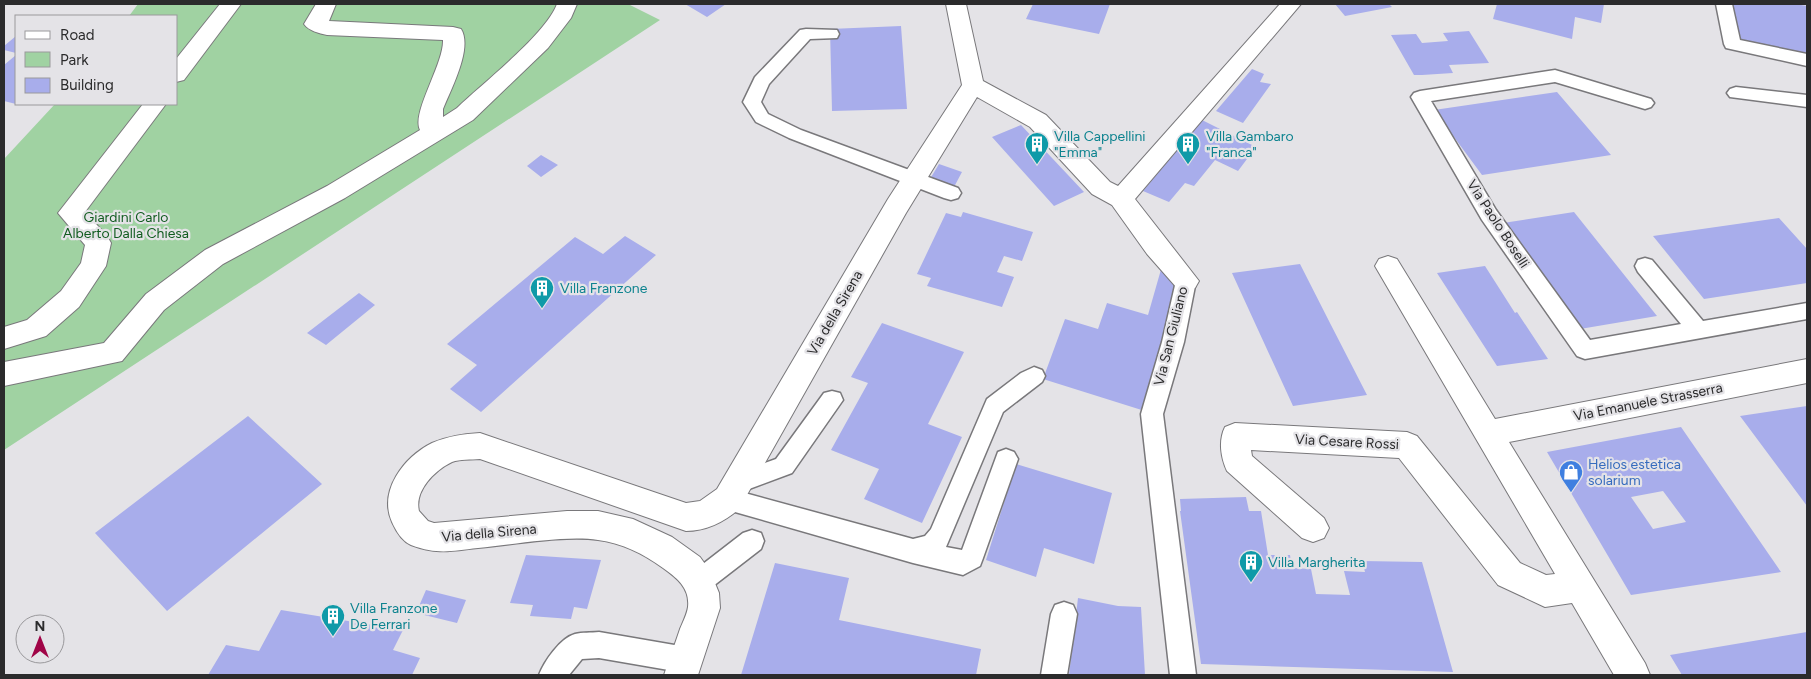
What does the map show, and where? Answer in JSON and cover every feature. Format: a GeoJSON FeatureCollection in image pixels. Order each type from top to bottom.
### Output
{"type":"FeatureCollection","features":[{"type":"Feature","properties":{"kind":"street"},"geometry":{"type":"LineString","coordinates":[[178,72],[231,4]]}},
{"type":"Feature","properties":{"kind":"street"},"geometry":{"type":"LineString","coordinates":[[326,4],[315,24],[327,28],[453,34],[454,51],[432,109],[430,127],[437,130]]}},
{"type":"Feature","properties":{"kind":"street"},"geometry":{"type":"LineString","coordinates":[[4,374],[112,353],[155,302],[214,257],[336,192],[464,114],[540,43],[564,13],[567,4]]}},
{"type":"Feature","properties":{"kind":"street"},"geometry":{"type":"LineString","coordinates":[[956,4],[973,86]]}},
{"type":"Feature","properties":{"kind":"street"},"geometry":{"type":"LineString","coordinates":[[1121,199],[1290,6]]}},
{"type":"Feature","properties":{"kind":"street","name":"Via della Sirena"},"geometry":{"type":"LineString","coordinates":[[699,582],[689,568],[661,548],[633,534],[598,525],[567,525],[434,538],[419,533],[409,523],[403,512],[402,500],[416,473],[427,462],[444,452],[460,447],[480,446],[686,517],[706,515],[715,510],[732,491],[913,180],[973,86]]}},
{"type":"Feature","properties":{"kind":"street","name":"Via San Giuliano"},"geometry":{"type":"LineString","coordinates":[[973,86],[1038,121],[1101,188],[1121,199],[1156,247],[1186,281]]}},
{"type":"Feature","properties":{"kind":"street"},"geometry":{"type":"LineString","coordinates":[[4,338],[36,328],[70,299],[93,266],[98,243],[71,213],[153,105]]}},
{"type":"Feature","properties":{"kind":"street"},"geometry":{"type":"LineString","coordinates":[[1388,266],[1632,675]]}},
{"type":"Feature","properties":{"kind":"street","name":"Via Emanuele Strasserra"},"geometry":{"type":"LineString","coordinates":[[1489,433],[1807,370]]}},
{"type":"Feature","properties":{"kind":"street","name":"Via Cesare Rossi"},"geometry":{"type":"LineString","coordinates":[[1313,528],[1238,462],[1235,436],[1407,445],[1508,574],[1545,591],[1578,586]]}},
{"type":"Feature","properties":{"kind":"street"},"geometry":{"type":"LineString","coordinates":[[684,668],[704,608],[703,593],[699,582]]}},
{"type":"Feature","properties":{"kind":"lane"},"geometry":{"type":"LineString","coordinates":[[1724,4],[1732,44],[1807,60]]}},
{"type":"Feature","properties":{"kind":"lane"},"geometry":{"type":"LineString","coordinates":[[831,34],[806,34],[760,81],[752,102],[762,118],[795,134],[951,193]]}},
{"type":"Feature","properties":{"kind":"lane","name":"Via Paolo Boselli"},"geometry":{"type":"LineString","coordinates":[[1646,103],[1555,76],[1420,97],[1489,215],[1585,350],[1807,312]]}},
{"type":"Feature","properties":{"kind":"lane"},"geometry":{"type":"LineString","coordinates":[[1736,93],[1807,100]]}},
{"type":"Feature","properties":{"kind":"lane"},"geometry":{"type":"LineString","coordinates":[[1645,266],[1699,331]]}},
{"type":"Feature","properties":{"kind":"lane","name":"Via San Giuliano"},"geometry":{"type":"LineString","coordinates":[[1183,675],[1152,414],[1173,342],[1186,281]]}},
{"type":"Feature","properties":{"kind":"lane"},"geometry":{"type":"LineString","coordinates":[[913,551],[932,546],[940,537],[995,406],[1006,401],[1022,382],[1034,376]]}},
{"type":"Feature","properties":{"kind":"lane"},"geometry":{"type":"LineString","coordinates":[[732,491],[784,466],[832,400]]}},
{"type":"Feature","properties":{"kind":"lane"},"geometry":{"type":"LineString","coordinates":[[732,491],[913,551],[963,563],[971,558],[1006,459]]}},
{"type":"Feature","properties":{"kind":"lane"},"geometry":{"type":"LineString","coordinates":[[699,582],[752,540]]}},
{"type":"Feature","properties":{"kind":"lane"},"geometry":{"type":"LineString","coordinates":[[1054,675],[1064,614]]}},
{"type":"Feature","properties":{"kind":"lane"},"geometry":{"type":"LineString","coordinates":[[552,675],[575,647],[599,644],[684,668]]}},
{"type":"Feature","properties":{"kind":"green space","name":"Giardini Carlo Alberto Dalla Chiesa"},"geometry":{"type":"Polygon","coordinates":[[[138,4],[628,4],[660,20],[4,450],[4,159],[54,105],[178,105],[178,15],[130,15],[138,4]]]}},
{"type":"Feature","properties":{"kind":"building"},"geometry":{"type":"Polygon","coordinates":[[[685,4],[726,4],[707,17],[685,4]]]}},
{"type":"Feature","properties":{"kind":"building"},"geometry":{"type":"Polygon","coordinates":[[[1033,4],[1110,4],[1099,34],[1026,19],[1033,4]]]}},
{"type":"Feature","properties":{"kind":"building"},"geometry":{"type":"Polygon","coordinates":[[[1335,4],[1389,4],[1392,7],[1345,16],[1335,4]]]}},
{"type":"Feature","properties":{"kind":"building"},"geometry":{"type":"Polygon","coordinates":[[[1497,4],[1604,4],[1601,23],[1575,17],[1572,39],[1493,19],[1497,4]]]}},
{"type":"Feature","properties":{"kind":"building"},"geometry":{"type":"Polygon","coordinates":[[[1732,4],[1795,4],[1807,6],[1807,55],[1738,41],[1732,4]]]}},
{"type":"Feature","properties":{"kind":"building"},"geometry":{"type":"Polygon","coordinates":[[[901,26],[907,109],[832,111],[830,29],[901,26]]]}},
{"type":"Feature","properties":{"kind":"building"},"geometry":{"type":"Polygon","coordinates":[[[1469,31],[1489,63],[1449,65],[1453,73],[1422,75],[1414,75],[1391,35],[1416,34],[1422,43],[1448,41],[1443,33],[1469,31]]]}},
{"type":"Feature","properties":{"kind":"building"},"geometry":{"type":"Polygon","coordinates":[[[15,37],[15,53],[4,50],[4,46],[15,37]]]}},
{"type":"Feature","properties":{"kind":"building"},"geometry":{"type":"Polygon","coordinates":[[[15,56],[15,104],[4,101],[4,65],[15,56]]]}},
{"type":"Feature","properties":{"kind":"building"},"geometry":{"type":"Polygon","coordinates":[[[1252,69],[1264,74],[1260,82],[1271,84],[1243,123],[1216,111],[1252,69]]]}},
{"type":"Feature","properties":{"kind":"building"},"geometry":{"type":"Polygon","coordinates":[[[1557,92],[1611,155],[1482,175],[1434,110],[1557,92]]]}},
{"type":"Feature","properties":{"kind":"building","name":"Villa Gambaro \"Franca\""},"geometry":{"type":"Polygon","coordinates":[[[1202,120],[1256,147],[1238,171],[1215,160],[1194,186],[1185,183],[1169,202],[1143,191],[1202,120]]]}},
{"type":"Feature","properties":{"kind":"building","name":"Villa Cappellini \"Emma\""},"geometry":{"type":"Polygon","coordinates":[[[1021,125],[1084,192],[1054,206],[992,137],[1021,125]]]}},
{"type":"Feature","properties":{"kind":"building"},"geometry":{"type":"Polygon","coordinates":[[[541,155],[558,165],[541,177],[527,166],[541,155]]]}},
{"type":"Feature","properties":{"kind":"building"},"geometry":{"type":"Polygon","coordinates":[[[939,164],[962,172],[954,187],[930,179],[939,164]]]}},
{"type":"Feature","properties":{"kind":"building"},"geometry":{"type":"Polygon","coordinates":[[[963,212],[1033,232],[1022,261],[1004,256],[997,272],[1014,277],[1002,307],[927,286],[931,278],[917,274],[946,213],[961,217],[963,212]]]}},
{"type":"Feature","properties":{"kind":"building"},"geometry":{"type":"Polygon","coordinates":[[[1574,212],[1657,316],[1580,329],[1503,223],[1574,212]]]}},
{"type":"Feature","properties":{"kind":"building"},"geometry":{"type":"Polygon","coordinates":[[[1779,218],[1807,249],[1807,283],[1704,299],[1653,236],[1779,218]]]}},
{"type":"Feature","properties":{"kind":"building","name":"Villa Franzone"},"geometry":{"type":"Polygon","coordinates":[[[625,236],[656,255],[481,412],[450,389],[477,365],[447,344],[575,237],[603,254],[625,236]]]}},
{"type":"Feature","properties":{"kind":"building"},"geometry":{"type":"Polygon","coordinates":[[[1164,259],[1182,286],[1148,412],[1043,379],[1065,319],[1098,329],[1107,303],[1148,315],[1164,259]]]}},
{"type":"Feature","properties":{"kind":"building"},"geometry":{"type":"Polygon","coordinates":[[[1300,264],[1367,395],[1293,406],[1232,273],[1300,264]]]}},
{"type":"Feature","properties":{"kind":"building"},"geometry":{"type":"Polygon","coordinates":[[[1485,266],[1515,313],[1517,312],[1548,359],[1497,366],[1437,273],[1485,266]]]}},
{"type":"Feature","properties":{"kind":"building"},"geometry":{"type":"Polygon","coordinates":[[[359,293],[375,305],[326,345],[307,333],[359,293]]]}},
{"type":"Feature","properties":{"kind":"building"},"geometry":{"type":"Polygon","coordinates":[[[882,323],[964,352],[928,424],[962,437],[922,523],[864,499],[879,469],[831,450],[868,383],[851,377],[882,323]]]}},
{"type":"Feature","properties":{"kind":"building"},"geometry":{"type":"Polygon","coordinates":[[[1807,406],[1807,506],[1740,416],[1807,406]]]}},
{"type":"Feature","properties":{"kind":"building"},"geometry":{"type":"Polygon","coordinates":[[[248,416],[322,484],[167,611],[95,533],[248,416]]]}},
{"type":"Feature","properties":{"kind":"building"},"geometry":{"type":"Polygon","coordinates":[[[1681,427],[1781,572],[1631,595],[1547,452],[1681,427]],[[1663,491],[1631,497],[1653,529],[1686,522],[1663,491]]]}},
{"type":"Feature","properties":{"kind":"building"},"geometry":{"type":"Polygon","coordinates":[[[1016,464],[1112,493],[1094,564],[1044,548],[1036,577],[986,560],[1016,464]]]}},
{"type":"Feature","properties":{"kind":"building","name":"Villa Margherita"},"geometry":{"type":"Polygon","coordinates":[[[1246,497],[1249,511],[1261,511],[1268,555],[1290,555],[1292,568],[1311,569],[1316,594],[1350,595],[1344,571],[1365,572],[1362,561],[1422,562],[1453,672],[1201,664],[1180,511],[1180,499],[1246,497]]]}},
{"type":"Feature","properties":{"kind":"building"},"geometry":{"type":"Polygon","coordinates":[[[526,555],[601,560],[587,609],[574,607],[571,619],[530,616],[533,605],[510,603],[526,555]]]}},
{"type":"Feature","properties":{"kind":"building"},"geometry":{"type":"Polygon","coordinates":[[[775,563],[849,578],[839,620],[981,649],[976,675],[741,675],[775,563]]]}},
{"type":"Feature","properties":{"kind":"building"},"geometry":{"type":"Polygon","coordinates":[[[426,590],[466,600],[457,623],[416,613],[426,590]]]}},
{"type":"Feature","properties":{"kind":"building"},"geometry":{"type":"Polygon","coordinates":[[[1078,598],[1118,606],[1141,607],[1145,675],[1069,675],[1078,598]]]}},
{"type":"Feature","properties":{"kind":"building","name":"Villa Franzone De Ferrari"},"geometry":{"type":"Polygon","coordinates":[[[281,610],[403,630],[393,650],[420,658],[412,675],[208,675],[226,645],[259,651],[281,610]]]}},
{"type":"Feature","properties":{"kind":"building"},"geometry":{"type":"Polygon","coordinates":[[[1807,632],[1807,675],[1682,675],[1670,655],[1807,632]]]}},
{"type":"Feature","properties":{"kind":"place","name":"Villa Cappellini \"Emma\""},"geometry":{"type":"Point","coordinates":[1037,165]}},
{"type":"Feature","properties":{"kind":"place","name":"Villa Gambaro \"Franca\""},"geometry":{"type":"Point","coordinates":[1188,165]}},
{"type":"Feature","properties":{"kind":"place","name":"Villa Franzone"},"geometry":{"type":"Point","coordinates":[542,309]}},
{"type":"Feature","properties":{"kind":"place","name":"Helios estetica solarium"},"geometry":{"type":"Point","coordinates":[1571,493]}},
{"type":"Feature","properties":{"kind":"place","name":"Villa Margherita"},"geometry":{"type":"Point","coordinates":[1251,583]}},
{"type":"Feature","properties":{"kind":"place","name":"Villa Franzone De Ferrari"},"geometry":{"type":"Point","coordinates":[333,637]}}]}
